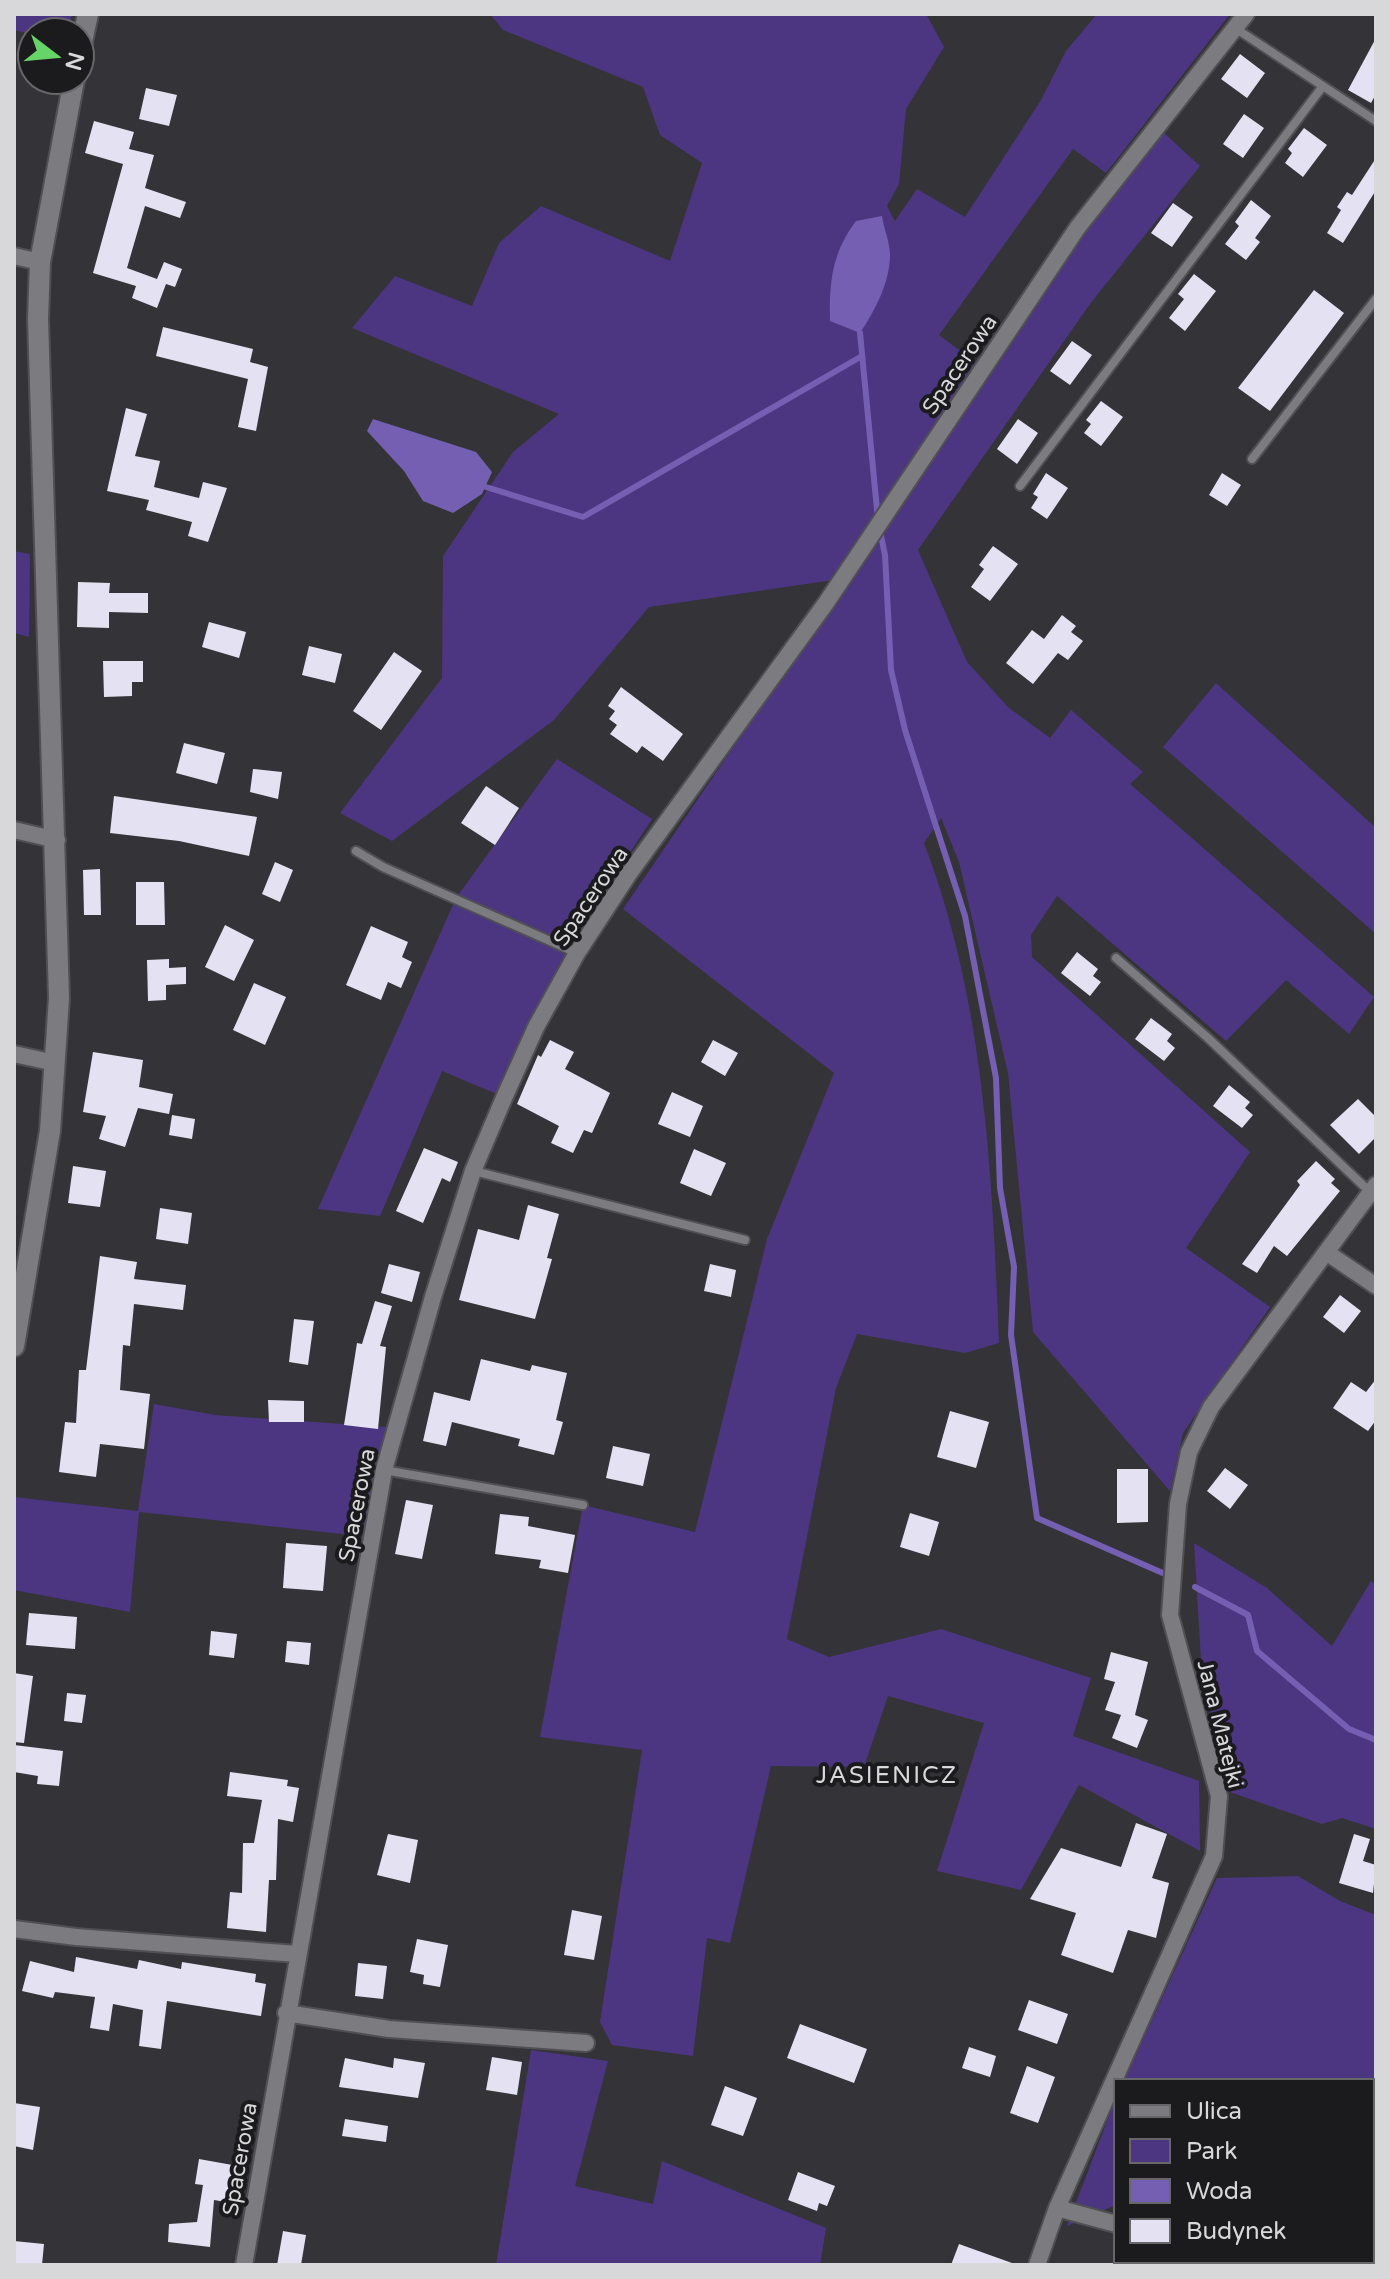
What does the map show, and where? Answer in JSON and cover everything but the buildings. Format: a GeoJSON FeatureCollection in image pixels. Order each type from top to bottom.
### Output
{"type":"FeatureCollection","features":[{"type":"Feature","properties":{"kind":"street","name":"Spacerowa"},"geometry":{"type":"LineString","coordinates":[[244,2265],[384,1470],[420,1340],[473,1171],[536,1027],[577,953],[628,875],[826,603],[1078,227],[1246,14]]}},
{"type":"Feature","properties":{"kind":"street"},"geometry":{"type":"LineString","coordinates":[[14,1346],[50,1131],[59,998],[57,840],[38,333],[40,262],[71,96]]}},
{"type":"Feature","properties":{"kind":"street"},"geometry":{"type":"LineString","coordinates":[[14,256],[40,262]]}},
{"type":"Feature","properties":{"kind":"street"},"geometry":{"type":"LineString","coordinates":[[14,830],[57,840]]}},
{"type":"Feature","properties":{"kind":"street"},"geometry":{"type":"LineString","coordinates":[[14,1054],[55,1063]]}},
{"type":"Feature","properties":{"kind":"street","name":"Jana Matejki"},"geometry":{"type":"LineString","coordinates":[[1115,2079],[1214,1856],[1219,1796],[1170,1615],[1178,1504],[1189,1452],[1211,1407],[1373,1188]]}},
{"type":"Feature","properties":{"kind":"street"},"geometry":{"type":"LineString","coordinates":[[1326,1252],[1376,1286]]}},
{"type":"Feature","properties":{"kind":"street"},"geometry":{"type":"LineString","coordinates":[[14,1929],[76,1937],[297,1954]]}},
{"type":"Feature","properties":{"kind":"street"},"geometry":{"type":"LineString","coordinates":[[286,2013],[389,2029],[586,2043]]}},
{"type":"Feature","properties":{"kind":"street","name":"Jana Matejki"},"geometry":{"type":"LineString","coordinates":[[1037,2265],[1057,2208],[1114,2080]]}},
{"type":"Feature","properties":{"kind":"street"},"geometry":{"type":"LineString","coordinates":[[1057,2208],[1114,2223]]}},
{"type":"Feature","properties":{"kind":"lane"},"geometry":{"type":"LineString","coordinates":[[1234,28],[1376,121]]}},
{"type":"Feature","properties":{"kind":"lane"},"geometry":{"type":"LineString","coordinates":[[1020,486],[1323,86]]}},
{"type":"Feature","properties":{"kind":"lane"},"geometry":{"type":"LineString","coordinates":[[1252,459],[1376,299]]}},
{"type":"Feature","properties":{"kind":"lane"},"geometry":{"type":"LineString","coordinates":[[356,851],[383,867],[577,953]]}},
{"type":"Feature","properties":{"kind":"lane"},"geometry":{"type":"LineString","coordinates":[[1116,958],[1373,1188]]}},
{"type":"Feature","properties":{"kind":"lane"},"geometry":{"type":"LineString","coordinates":[[473,1171],[745,1240]]}},
{"type":"Feature","properties":{"kind":"lane"},"geometry":{"type":"LineString","coordinates":[[384,1470],[583,1505]]}},
{"type":"Feature","properties":{"kind":"green space"},"geometry":{"type":"Polygon","coordinates":[[[14,14],[72,14],[16,16],[14,30],[14,14]]]}},
{"type":"Feature","properties":{"kind":"green space"},"geometry":{"type":"Polygon","coordinates":[[[490,14],[926,14],[944,47],[906,109],[899,184],[887,206],[895,221],[917,189],[965,217],[1041,100],[1066,51],[1097,14],[1230,14],[1106,173],[1073,149],[939,335],[975,362],[833,580],[649,607],[554,720],[392,841],[340,813],[442,678],[443,556],[513,452],[559,414],[352,328],[395,276],[472,306],[499,243],[541,206],[670,261],[702,163],[660,135],[643,87],[503,30],[490,14]]]}},
{"type":"Feature","properties":{"kind":"green space"},"geometry":{"type":"Polygon","coordinates":[[[1163,132],[1200,166],[1090,304],[918,550],[967,662],[1009,708],[1050,738],[1071,710],[1143,772],[1130,784],[1374,997],[1349,1034],[1286,980],[1226,1041],[1057,896],[1031,935],[1032,957],[1250,1152],[1186,1248],[1270,1307],[1183,1433],[1170,1491],[1033,1332],[1008,1073],[959,862],[941,818],[924,843],[944,903],[973,1027],[988,1153],[999,1343],[965,1353],[857,1334],[836,1388],[787,1639],[829,1657],[941,1629],[1091,1678],[1073,1736],[1199,1781],[1200,1851],[1079,1785],[1021,1890],[937,1871],[984,1723],[888,1696],[864,1767],[771,1766],[730,1943],[707,1938],[693,2056],[612,2045],[600,2022],[642,1750],[540,1737],[583,1505],[695,1532],[767,1239],[834,1073],[623,909],[1099,211],[1163,132]]]}},
{"type":"Feature","properties":{"kind":"green space"},"geometry":{"type":"Polygon","coordinates":[[[14,551],[30,554],[29,637],[14,633],[14,551]]]}},
{"type":"Feature","properties":{"kind":"green space"},"geometry":{"type":"Polygon","coordinates":[[[1216,683],[1376,828],[1376,934],[1163,747],[1216,683]]]}},
{"type":"Feature","properties":{"kind":"green space"},"geometry":{"type":"Polygon","coordinates":[[[557,759],[652,819],[574,938],[499,1095],[442,1071],[380,1216],[318,1209],[456,898],[557,759]]]}},
{"type":"Feature","properties":{"kind":"green space"},"geometry":{"type":"Polygon","coordinates":[[[154,1404],[215,1415],[386,1427],[362,1536],[139,1512],[130,1612],[14,1590],[14,1497],[138,1511],[154,1404]]]}},
{"type":"Feature","properties":{"kind":"green space"},"geometry":{"type":"Polygon","coordinates":[[[1194,1543],[1267,1588],[1332,1646],[1371,1581],[1376,1585],[1376,1829],[1342,1818],[1322,1824],[1227,1791],[1202,1677],[1194,1543]]]}},
{"type":"Feature","properties":{"kind":"green space"},"geometry":{"type":"Polygon","coordinates":[[[1298,1876],[1340,1901],[1376,1915],[1376,2166],[1374,2079],[1125,2079],[1217,1878],[1298,1876]]]}},
{"type":"Feature","properties":{"kind":"green space"},"geometry":{"type":"Polygon","coordinates":[[[531,2050],[608,2061],[575,2186],[653,2204],[662,2161],[826,2228],[820,2265],[496,2265],[531,2050]]]}},
{"type":"Feature","properties":{"kind":"green space"},"geometry":{"type":"Polygon","coordinates":[[[1114,2103],[1114,2206],[1067,2226],[1114,2103]]]}},
{"type":"Feature","properties":{"kind":"water"},"geometry":{"type":"Polygon","coordinates":[[[882,216],[890,250],[889,265],[876,306],[860,333],[830,321],[834,268],[842,245],[856,221],[882,216]]]}},
{"type":"Feature","properties":{"kind":"water"},"geometry":{"type":"Polygon","coordinates":[[[373,419],[476,452],[492,472],[482,494],[453,513],[423,501],[404,471],[367,431],[373,419]]]}},
{"type":"Feature","properties":{"kind":"waterway"},"geometry":{"type":"LineString","coordinates":[[860,333],[878,520]]}},
{"type":"Feature","properties":{"kind":"waterway"},"geometry":{"type":"LineString","coordinates":[[486,487],[583,517],[862,356]]}},
{"type":"Feature","properties":{"kind":"waterway"},"geometry":{"type":"LineString","coordinates":[[880,531],[885,555],[891,670],[905,730],[965,916],[996,1078],[1000,1188],[1014,1267],[1011,1335],[1037,1518],[1165,1574]]}},
{"type":"Feature","properties":{"kind":"waterway"},"geometry":{"type":"LineString","coordinates":[[1195,1587],[1248,1615],[1257,1651],[1349,1729],[1376,1740]]}},
{"type":"Feature","properties":{"kind":"district","name":"JASIENICZ"},"geometry":{"type":"Point","coordinates":[887,1775]}}]}
